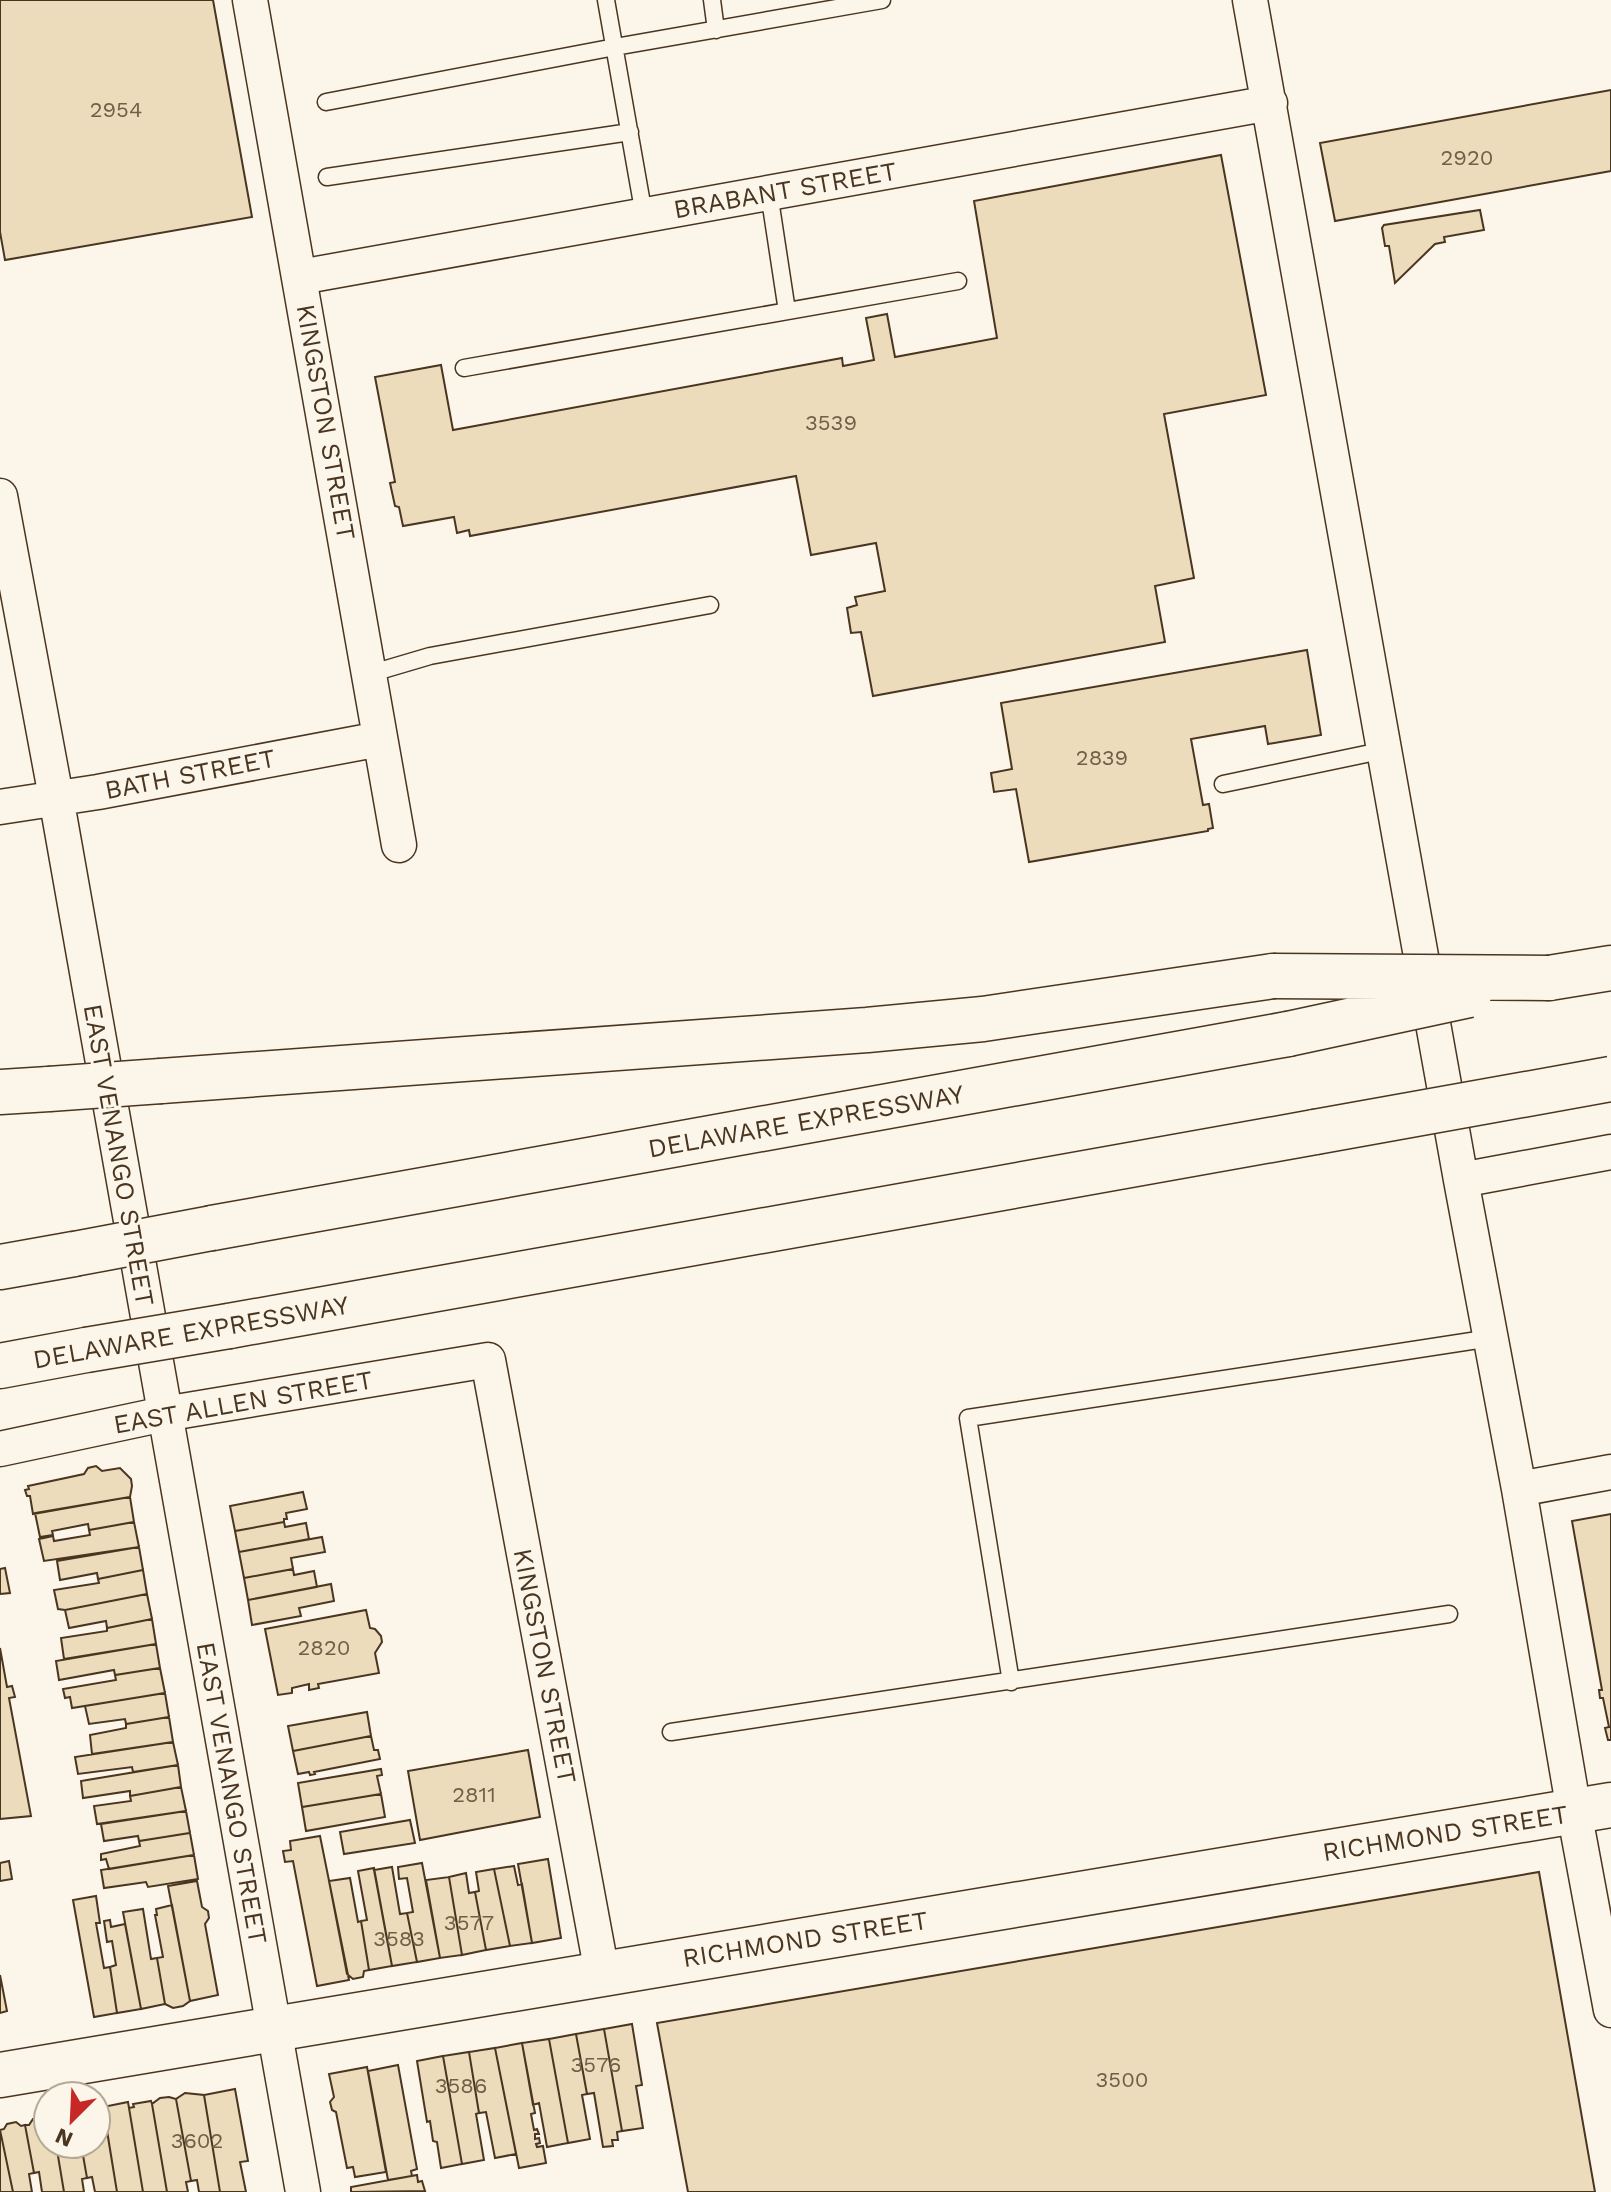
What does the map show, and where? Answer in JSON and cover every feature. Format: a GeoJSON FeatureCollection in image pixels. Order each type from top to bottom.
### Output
{"type":"FeatureCollection","features":[{"type":"Feature","properties":{"kind":"main road","name":"DELAWARE EXPRESSWAY"},"geometry":{"type":"LineString","coordinates":[[0,1267],[1288,1034],[1549,978],[1611,968]]}},
{"type":"Feature","properties":{"kind":"main road"},"geometry":{"type":"LineString","coordinates":[[0,1092],[867,1030],[983,1019],[1273,976],[1549,978]]}},
{"type":"Feature","properties":{"kind":"main road","name":"DELAWARE EXPRESSWAY"},"geometry":{"type":"LineString","coordinates":[[0,1366],[1611,1079]]}},
{"type":"Feature","properties":{"kind":"main road","name":"RICHMOND STREET"},"geometry":{"type":"LineString","coordinates":[[0,2075],[1593,1808]]}},
{"type":"Feature","properties":{"kind":"street","name":"KINGSTON STREET"},"geometry":{"type":"LineString","coordinates":[[250,0],[399,845]]}},
{"type":"Feature","properties":{"kind":"street"},"geometry":{"type":"LineString","coordinates":[[1250,0],[1519,1489],[1593,1808],[1611,2010]]}},
{"type":"Feature","properties":{"kind":"street","name":"BRABANT STREET"},"geometry":{"type":"LineString","coordinates":[[300,277],[1270,103]]}},
{"type":"Feature","properties":{"kind":"street","name":"EAST VENANGO STREET"},"geometry":{"type":"LineString","coordinates":[[0,496],[303,2192]]}},
{"type":"Feature","properties":{"kind":"street","name":"BATH STREET"},"geometry":{"type":"LineString","coordinates":[[0,807],[98,792],[380,739]]}},
{"type":"Feature","properties":{"kind":"street"},"geometry":{"type":"LineString","coordinates":[[1461,1180],[1611,1152]]}},
{"type":"Feature","properties":{"kind":"street","name":"KINGSTON STREET"},"geometry":{"type":"LineString","coordinates":[[488,1360],[602,1973]]}},
{"type":"Feature","properties":{"kind":"street","name":"EAST ALLEN STREET"},"geometry":{"type":"LineString","coordinates":[[0,1449],[164,1414],[488,1360]]}},
{"type":"Feature","properties":{"kind":"street"},"geometry":{"type":"LineString","coordinates":[[1519,1489],[1611,1472]]}},
{"type":"Feature","properties":{"kind":"lane"},"geometry":{"type":"LineString","coordinates":[[606,0],[644,215]]}},
{"type":"Feature","properties":{"kind":"lane"},"geometry":{"type":"LineString","coordinates":[[712,0],[716,30]]}},
{"type":"Feature","properties":{"kind":"lane"},"geometry":{"type":"LineString","coordinates":[[326,102],[882,0]]}},
{"type":"Feature","properties":{"kind":"lane"},"geometry":{"type":"LineString","coordinates":[[327,177],[630,132]]}},
{"type":"Feature","properties":{"kind":"lane"},"geometry":{"type":"LineString","coordinates":[[769,193],[787,311]]}},
{"type":"Feature","properties":{"kind":"lane"},"geometry":{"type":"LineString","coordinates":[[464,368],[958,281]]}},
{"type":"Feature","properties":{"kind":"lane"},"geometry":{"type":"LineString","coordinates":[[369,674],[430,656],[710,605]]}},
{"type":"Feature","properties":{"kind":"lane"},"geometry":{"type":"LineString","coordinates":[[1223,784],[1385,750]]}},
{"type":"Feature","properties":{"kind":"lane"},"geometry":{"type":"LineString","coordinates":[[1011,1682],[968,1418],[1491,1338]]}},
{"type":"Feature","properties":{"kind":"lane"},"geometry":{"type":"LineString","coordinates":[[671,1732],[1449,1614]]}},
{"type":"Feature","properties":{"kind":"building"},"geometry":{"type":"Polygon","coordinates":[[[0,0],[213,0],[252,217],[5,260],[0,232],[0,0]]]}},
{"type":"Feature","properties":{"kind":"building"},"geometry":{"type":"Polygon","coordinates":[[[1611,90],[1611,171],[1335,221],[1320,143],[1611,90]]]}},
{"type":"Feature","properties":{"kind":"building"},"geometry":{"type":"Polygon","coordinates":[[[1221,155],[1266,395],[1164,414],[1194,578],[1155,586],[1165,642],[873,696],[861,632],[851,633],[847,608],[857,605],[855,597],[885,591],[876,543],[811,555],[796,476],[470,536],[469,530],[457,533],[454,517],[403,526],[390,483],[395,482],[375,377],[441,365],[453,430],[842,358],[843,366],[874,360],[866,318],[887,314],[895,357],[997,338],[974,201],[1221,155]]]}},
{"type":"Feature","properties":{"kind":"building"},"geometry":{"type":"Polygon","coordinates":[[[1480,210],[1484,230],[1444,237],[1445,242],[1435,244],[1395,283],[1389,246],[1385,246],[1384,225],[1480,210]]]}},
{"type":"Feature","properties":{"kind":"building"},"geometry":{"type":"Polygon","coordinates":[[[1307,650],[1321,735],[1268,744],[1265,726],[1191,739],[1203,805],[1209,804],[1213,828],[1029,862],[1016,789],[994,792],[991,773],[1012,769],[1001,703],[1307,650]]]}},
{"type":"Feature","properties":{"kind":"building"},"geometry":{"type":"Polygon","coordinates":[[[96,1466],[102,1471],[120,1468],[131,1479],[130,1497],[33,1514],[30,1496],[25,1490],[29,1489],[28,1486],[84,1474],[88,1468],[96,1466]]]}},
{"type":"Feature","properties":{"kind":"building"},"geometry":{"type":"Polygon","coordinates":[[[303,1492],[307,1509],[286,1513],[284,1522],[235,1531],[230,1506],[303,1492]]]}},
{"type":"Feature","properties":{"kind":"building"},"geometry":{"type":"Polygon","coordinates":[[[130,1497],[134,1522],[89,1530],[88,1524],[52,1531],[53,1535],[40,1537],[35,1513],[130,1497]]]}},
{"type":"Feature","properties":{"kind":"building"},"geometry":{"type":"Polygon","coordinates":[[[1611,1514],[1611,1740],[1608,1740],[1605,1728],[1609,1727],[1603,1698],[1600,1698],[1599,1690],[1602,1690],[1572,1521],[1611,1514]]]}},
{"type":"Feature","properties":{"kind":"building"},"geometry":{"type":"Polygon","coordinates":[[[134,1522],[139,1547],[44,1561],[39,1539],[53,1536],[54,1541],[90,1535],[89,1530],[134,1522]]]}},
{"type":"Feature","properties":{"kind":"building"},"geometry":{"type":"Polygon","coordinates":[[[284,1522],[285,1527],[306,1523],[309,1539],[239,1552],[235,1531],[284,1522]]]}},
{"type":"Feature","properties":{"kind":"building"},"geometry":{"type":"Polygon","coordinates":[[[322,1537],[325,1552],[291,1558],[293,1569],[244,1578],[239,1552],[322,1537]]]}},
{"type":"Feature","properties":{"kind":"building"},"geometry":{"type":"Polygon","coordinates":[[[139,1547],[143,1570],[98,1579],[97,1573],[60,1580],[57,1561],[139,1547]]]}},
{"type":"Feature","properties":{"kind":"building"},"geometry":{"type":"Polygon","coordinates":[[[5,1568],[10,1593],[0,1594],[0,1569],[5,1568]]]}},
{"type":"Feature","properties":{"kind":"building"},"geometry":{"type":"Polygon","coordinates":[[[293,1569],[294,1575],[314,1571],[317,1587],[248,1600],[244,1578],[293,1569]]]}},
{"type":"Feature","properties":{"kind":"building"},"geometry":{"type":"Polygon","coordinates":[[[143,1570],[147,1594],[58,1609],[54,1590],[99,1583],[98,1579],[143,1570]]]}},
{"type":"Feature","properties":{"kind":"building"},"geometry":{"type":"Polygon","coordinates":[[[331,1584],[334,1601],[299,1608],[301,1616],[252,1625],[248,1600],[331,1584]]]}},
{"type":"Feature","properties":{"kind":"building"},"geometry":{"type":"Polygon","coordinates":[[[147,1594],[152,1619],[107,1628],[106,1621],[69,1628],[65,1610],[147,1594]]]}},
{"type":"Feature","properties":{"kind":"building"},"geometry":{"type":"Polygon","coordinates":[[[366,1610],[370,1628],[381,1636],[382,1642],[375,1653],[379,1673],[318,1684],[319,1688],[309,1690],[309,1684],[292,1688],[292,1693],[278,1695],[265,1629],[366,1610]]]}},
{"type":"Feature","properties":{"kind":"building"},"geometry":{"type":"Polygon","coordinates":[[[152,1619],[156,1644],[64,1659],[61,1638],[107,1631],[107,1628],[152,1619]]]}},
{"type":"Feature","properties":{"kind":"building"},"geometry":{"type":"Polygon","coordinates":[[[156,1644],[160,1668],[115,1675],[114,1670],[59,1680],[56,1661],[156,1644]]]}},
{"type":"Feature","properties":{"kind":"building"},"geometry":{"type":"Polygon","coordinates":[[[0,1648],[7,1687],[12,1686],[15,1697],[9,1698],[31,1816],[0,1819],[0,1648]]]}},
{"type":"Feature","properties":{"kind":"building"},"geometry":{"type":"Polygon","coordinates":[[[160,1668],[165,1693],[72,1708],[70,1697],[65,1698],[63,1689],[116,1680],[115,1675],[160,1668]]]}},
{"type":"Feature","properties":{"kind":"building"},"geometry":{"type":"Polygon","coordinates":[[[165,1693],[169,1717],[126,1724],[125,1719],[89,1724],[85,1706],[165,1693]]]}},
{"type":"Feature","properties":{"kind":"building"},"geometry":{"type":"Polygon","coordinates":[[[367,1712],[371,1736],[293,1751],[288,1726],[367,1712]]]}},
{"type":"Feature","properties":{"kind":"building"},"geometry":{"type":"Polygon","coordinates":[[[169,1717],[173,1742],[92,1754],[90,1735],[126,1728],[126,1724],[169,1717]]]}},
{"type":"Feature","properties":{"kind":"building"},"geometry":{"type":"Polygon","coordinates":[[[371,1736],[380,1759],[310,1775],[309,1772],[298,1774],[293,1751],[371,1736]]]}},
{"type":"Feature","properties":{"kind":"building"},"geometry":{"type":"Polygon","coordinates":[[[173,1742],[178,1765],[133,1772],[132,1767],[78,1774],[75,1757],[173,1742]]]}},
{"type":"Feature","properties":{"kind":"building"},"geometry":{"type":"Polygon","coordinates":[[[528,1750],[540,1817],[420,1840],[408,1771],[528,1750]]]}},
{"type":"Feature","properties":{"kind":"building"},"geometry":{"type":"Polygon","coordinates":[[[178,1765],[181,1787],[130,1796],[130,1791],[83,1798],[81,1781],[178,1765]]]}},
{"type":"Feature","properties":{"kind":"building"},"geometry":{"type":"Polygon","coordinates":[[[381,1769],[382,1775],[377,1776],[381,1794],[302,1807],[298,1783],[381,1769]]]}},
{"type":"Feature","properties":{"kind":"building"},"geometry":{"type":"Polygon","coordinates":[[[181,1787],[186,1811],[97,1824],[94,1806],[131,1801],[130,1796],[181,1787]]]}},
{"type":"Feature","properties":{"kind":"building"},"geometry":{"type":"Polygon","coordinates":[[[381,1794],[385,1817],[306,1831],[302,1807],[381,1794]]]}},
{"type":"Feature","properties":{"kind":"building"},"geometry":{"type":"Polygon","coordinates":[[[186,1811],[190,1833],[139,1841],[138,1836],[104,1841],[101,1824],[186,1811]]]}},
{"type":"Feature","properties":{"kind":"building"},"geometry":{"type":"Polygon","coordinates":[[[410,1820],[415,1843],[344,1854],[340,1832],[410,1820]]]}},
{"type":"Feature","properties":{"kind":"building"},"geometry":{"type":"Polygon","coordinates":[[[190,1833],[194,1855],[109,1869],[106,1859],[101,1860],[101,1854],[140,1846],[139,1841],[190,1833]]]}},
{"type":"Feature","properties":{"kind":"building"},"geometry":{"type":"Polygon","coordinates":[[[320,1836],[349,1980],[317,1986],[293,1861],[285,1862],[283,1851],[291,1850],[290,1841],[320,1836]]]}},
{"type":"Feature","properties":{"kind":"building"},"geometry":{"type":"Polygon","coordinates":[[[194,1855],[198,1879],[148,1887],[146,1882],[104,1888],[101,1870],[194,1855]]]}},
{"type":"Feature","properties":{"kind":"building"},"geometry":{"type":"Polygon","coordinates":[[[548,1859],[561,1938],[532,1943],[518,1864],[548,1859]]]}},
{"type":"Feature","properties":{"kind":"building"},"geometry":{"type":"Polygon","coordinates":[[[9,1861],[12,1879],[0,1881],[0,1863],[9,1861]]]}},
{"type":"Feature","properties":{"kind":"building"},"geometry":{"type":"Polygon","coordinates":[[[422,1863],[440,1958],[417,1962],[407,1913],[413,1912],[407,1878],[399,1879],[398,1867],[422,1863]]]}},
{"type":"Feature","properties":{"kind":"building"},"geometry":{"type":"Polygon","coordinates":[[[514,1866],[518,1885],[522,1884],[532,1943],[510,1946],[494,1869],[514,1866]]]}},
{"type":"Feature","properties":{"kind":"building"},"geometry":{"type":"Polygon","coordinates":[[[392,1867],[400,1914],[407,1913],[417,1962],[392,1966],[374,1870],[392,1867]]]}},
{"type":"Feature","properties":{"kind":"building"},"geometry":{"type":"Polygon","coordinates":[[[374,1868],[392,1966],[369,1970],[361,1921],[367,1920],[358,1871],[374,1868]]]}},
{"type":"Feature","properties":{"kind":"building"},"geometry":{"type":"Polygon","coordinates":[[[494,1869],[510,1946],[486,1950],[475,1892],[479,1891],[476,1872],[494,1869]]]}},
{"type":"Feature","properties":{"kind":"building"},"geometry":{"type":"Polygon","coordinates":[[[1539,1872],[1595,2192],[688,2192],[657,2023],[1539,1872]]]}},
{"type":"Feature","properties":{"kind":"building"},"geometry":{"type":"Polygon","coordinates":[[[466,1873],[469,1893],[475,1892],[486,1950],[462,1955],[449,1877],[466,1873]]]}},
{"type":"Feature","properties":{"kind":"building"},"geometry":{"type":"Polygon","coordinates":[[[449,1877],[462,1955],[440,1958],[426,1880],[449,1877]]]}},
{"type":"Feature","properties":{"kind":"building"},"geometry":{"type":"Polygon","coordinates":[[[350,1878],[369,1970],[364,1971],[363,1977],[353,1979],[347,1974],[329,1881],[350,1878]]]}},
{"type":"Feature","properties":{"kind":"building"},"geometry":{"type":"Polygon","coordinates":[[[197,1881],[202,1907],[208,1911],[209,1918],[205,1924],[218,1995],[190,2001],[168,1886],[197,1881]]]}},
{"type":"Feature","properties":{"kind":"building"},"geometry":{"type":"Polygon","coordinates":[[[96,1896],[100,1923],[96,1923],[104,1968],[110,1967],[117,2013],[94,2017],[73,1900],[96,1896]]]}},
{"type":"Feature","properties":{"kind":"building"},"geometry":{"type":"Polygon","coordinates":[[[172,1905],[190,2001],[173,2008],[165,2004],[157,1958],[163,1957],[155,1915],[156,1909],[172,1905]]]}},
{"type":"Feature","properties":{"kind":"building"},"geometry":{"type":"Polygon","coordinates":[[[143,1909],[151,1959],[157,1958],[165,2004],[141,2009],[123,1912],[143,1909]]]}},
{"type":"Feature","properties":{"kind":"building"},"geometry":{"type":"Polygon","coordinates":[[[110,1920],[111,1927],[125,1924],[141,2009],[117,2013],[110,1967],[116,1965],[112,1941],[107,1942],[104,1921],[110,1920]]]}},
{"type":"Feature","properties":{"kind":"building"},"geometry":{"type":"Polygon","coordinates":[[[0,1975],[7,2011],[0,2013],[0,1975]]]}},
{"type":"Feature","properties":{"kind":"building"},"geometry":{"type":"Polygon","coordinates":[[[632,2024],[642,2085],[636,2086],[643,2128],[622,2131],[604,2029],[632,2024]]]}},
{"type":"Feature","properties":{"kind":"building"},"geometry":{"type":"Polygon","coordinates":[[[604,2029],[622,2131],[617,2132],[618,2140],[612,2140],[613,2146],[603,2147],[594,2093],[587,2094],[576,2034],[604,2029]]]}},
{"type":"Feature","properties":{"kind":"building"},"geometry":{"type":"Polygon","coordinates":[[[576,2034],[587,2094],[582,2095],[590,2139],[568,2143],[549,2039],[576,2034]]]}},
{"type":"Feature","properties":{"kind":"building"},"geometry":{"type":"Polygon","coordinates":[[[549,2039],[568,2143],[547,2147],[539,2103],[533,2105],[522,2043],[549,2039]]]}},
{"type":"Feature","properties":{"kind":"building"},"geometry":{"type":"Polygon","coordinates":[[[522,2043],[535,2113],[531,2114],[534,2130],[537,2129],[539,2134],[535,2134],[535,2139],[539,2138],[540,2143],[536,2144],[537,2147],[543,2146],[546,2163],[519,2168],[495,2048],[522,2043]]]}},
{"type":"Feature","properties":{"kind":"building"},"geometry":{"type":"Polygon","coordinates":[[[495,2048],[516,2154],[495,2158],[486,2112],[479,2113],[469,2052],[495,2048]]]}},
{"type":"Feature","properties":{"kind":"building"},"geometry":{"type":"Polygon","coordinates":[[[469,2052],[484,2160],[462,2164],[443,2056],[469,2052]]]}},
{"type":"Feature","properties":{"kind":"building"},"geometry":{"type":"Polygon","coordinates":[[[443,2056],[462,2164],[441,2168],[437,2142],[433,2141],[430,2121],[427,2122],[417,2061],[443,2056]]]}},
{"type":"Feature","properties":{"kind":"building"},"geometry":{"type":"Polygon","coordinates":[[[398,2065],[417,2169],[411,2171],[412,2176],[388,2180],[368,2071],[398,2065]]]}},
{"type":"Feature","properties":{"kind":"building"},"geometry":{"type":"Polygon","coordinates":[[[367,2067],[386,2172],[355,2177],[353,2167],[347,2168],[336,2112],[332,2110],[330,2102],[334,2097],[329,2074],[367,2067]]]}},
{"type":"Feature","properties":{"kind":"building"},"geometry":{"type":"Polygon","coordinates":[[[235,2089],[248,2161],[240,2162],[246,2192],[220,2192],[204,2095],[235,2089]]]}},
{"type":"Feature","properties":{"kind":"building"},"geometry":{"type":"Polygon","coordinates":[[[185,2093],[204,2095],[220,2192],[199,2192],[197,2180],[191,2181],[176,2099],[185,2093]]]}},
{"type":"Feature","properties":{"kind":"building"},"geometry":{"type":"Polygon","coordinates":[[[160,2098],[176,2099],[191,2181],[186,2182],[188,2192],[167,2192],[152,2104],[160,2098]]]}},
{"type":"Feature","properties":{"kind":"building"},"geometry":{"type":"Polygon","coordinates":[[[151,2101],[167,2192],[143,2192],[129,2108],[134,2107],[133,2104],[151,2101]]]}},
{"type":"Feature","properties":{"kind":"building"},"geometry":{"type":"Polygon","coordinates":[[[128,2102],[143,2192],[117,2192],[112,2160],[112,2105],[128,2102]]]}},
{"type":"Feature","properties":{"kind":"building"},"geometry":{"type":"Polygon","coordinates":[[[32,2120],[32,2160],[59,2160],[64,2192],[42,2192],[39,2172],[34,2173],[25,2125],[32,2120]]]}},
{"type":"Feature","properties":{"kind":"building"},"geometry":{"type":"Polygon","coordinates":[[[16,2122],[25,2125],[34,2173],[29,2174],[32,2192],[13,2192],[0,2130],[16,2122]]]}},
{"type":"Feature","properties":{"kind":"building"},"geometry":{"type":"Polygon","coordinates":[[[0,2130],[13,2192],[0,2192],[0,2130]]]}},
{"type":"Feature","properties":{"kind":"building"},"geometry":{"type":"Polygon","coordinates":[[[59,2160],[84,2160],[87,2178],[82,2179],[84,2192],[64,2192],[59,2160]]]}},
{"type":"Feature","properties":{"kind":"building"},"geometry":{"type":"Polygon","coordinates":[[[84,2160],[112,2160],[117,2192],[95,2192],[92,2177],[87,2178],[84,2160]]]}},
{"type":"Feature","properties":{"kind":"building"},"geometry":{"type":"Polygon","coordinates":[[[417,2175],[425,2191],[351,2192],[351,2187],[417,2175]]]}}]}
